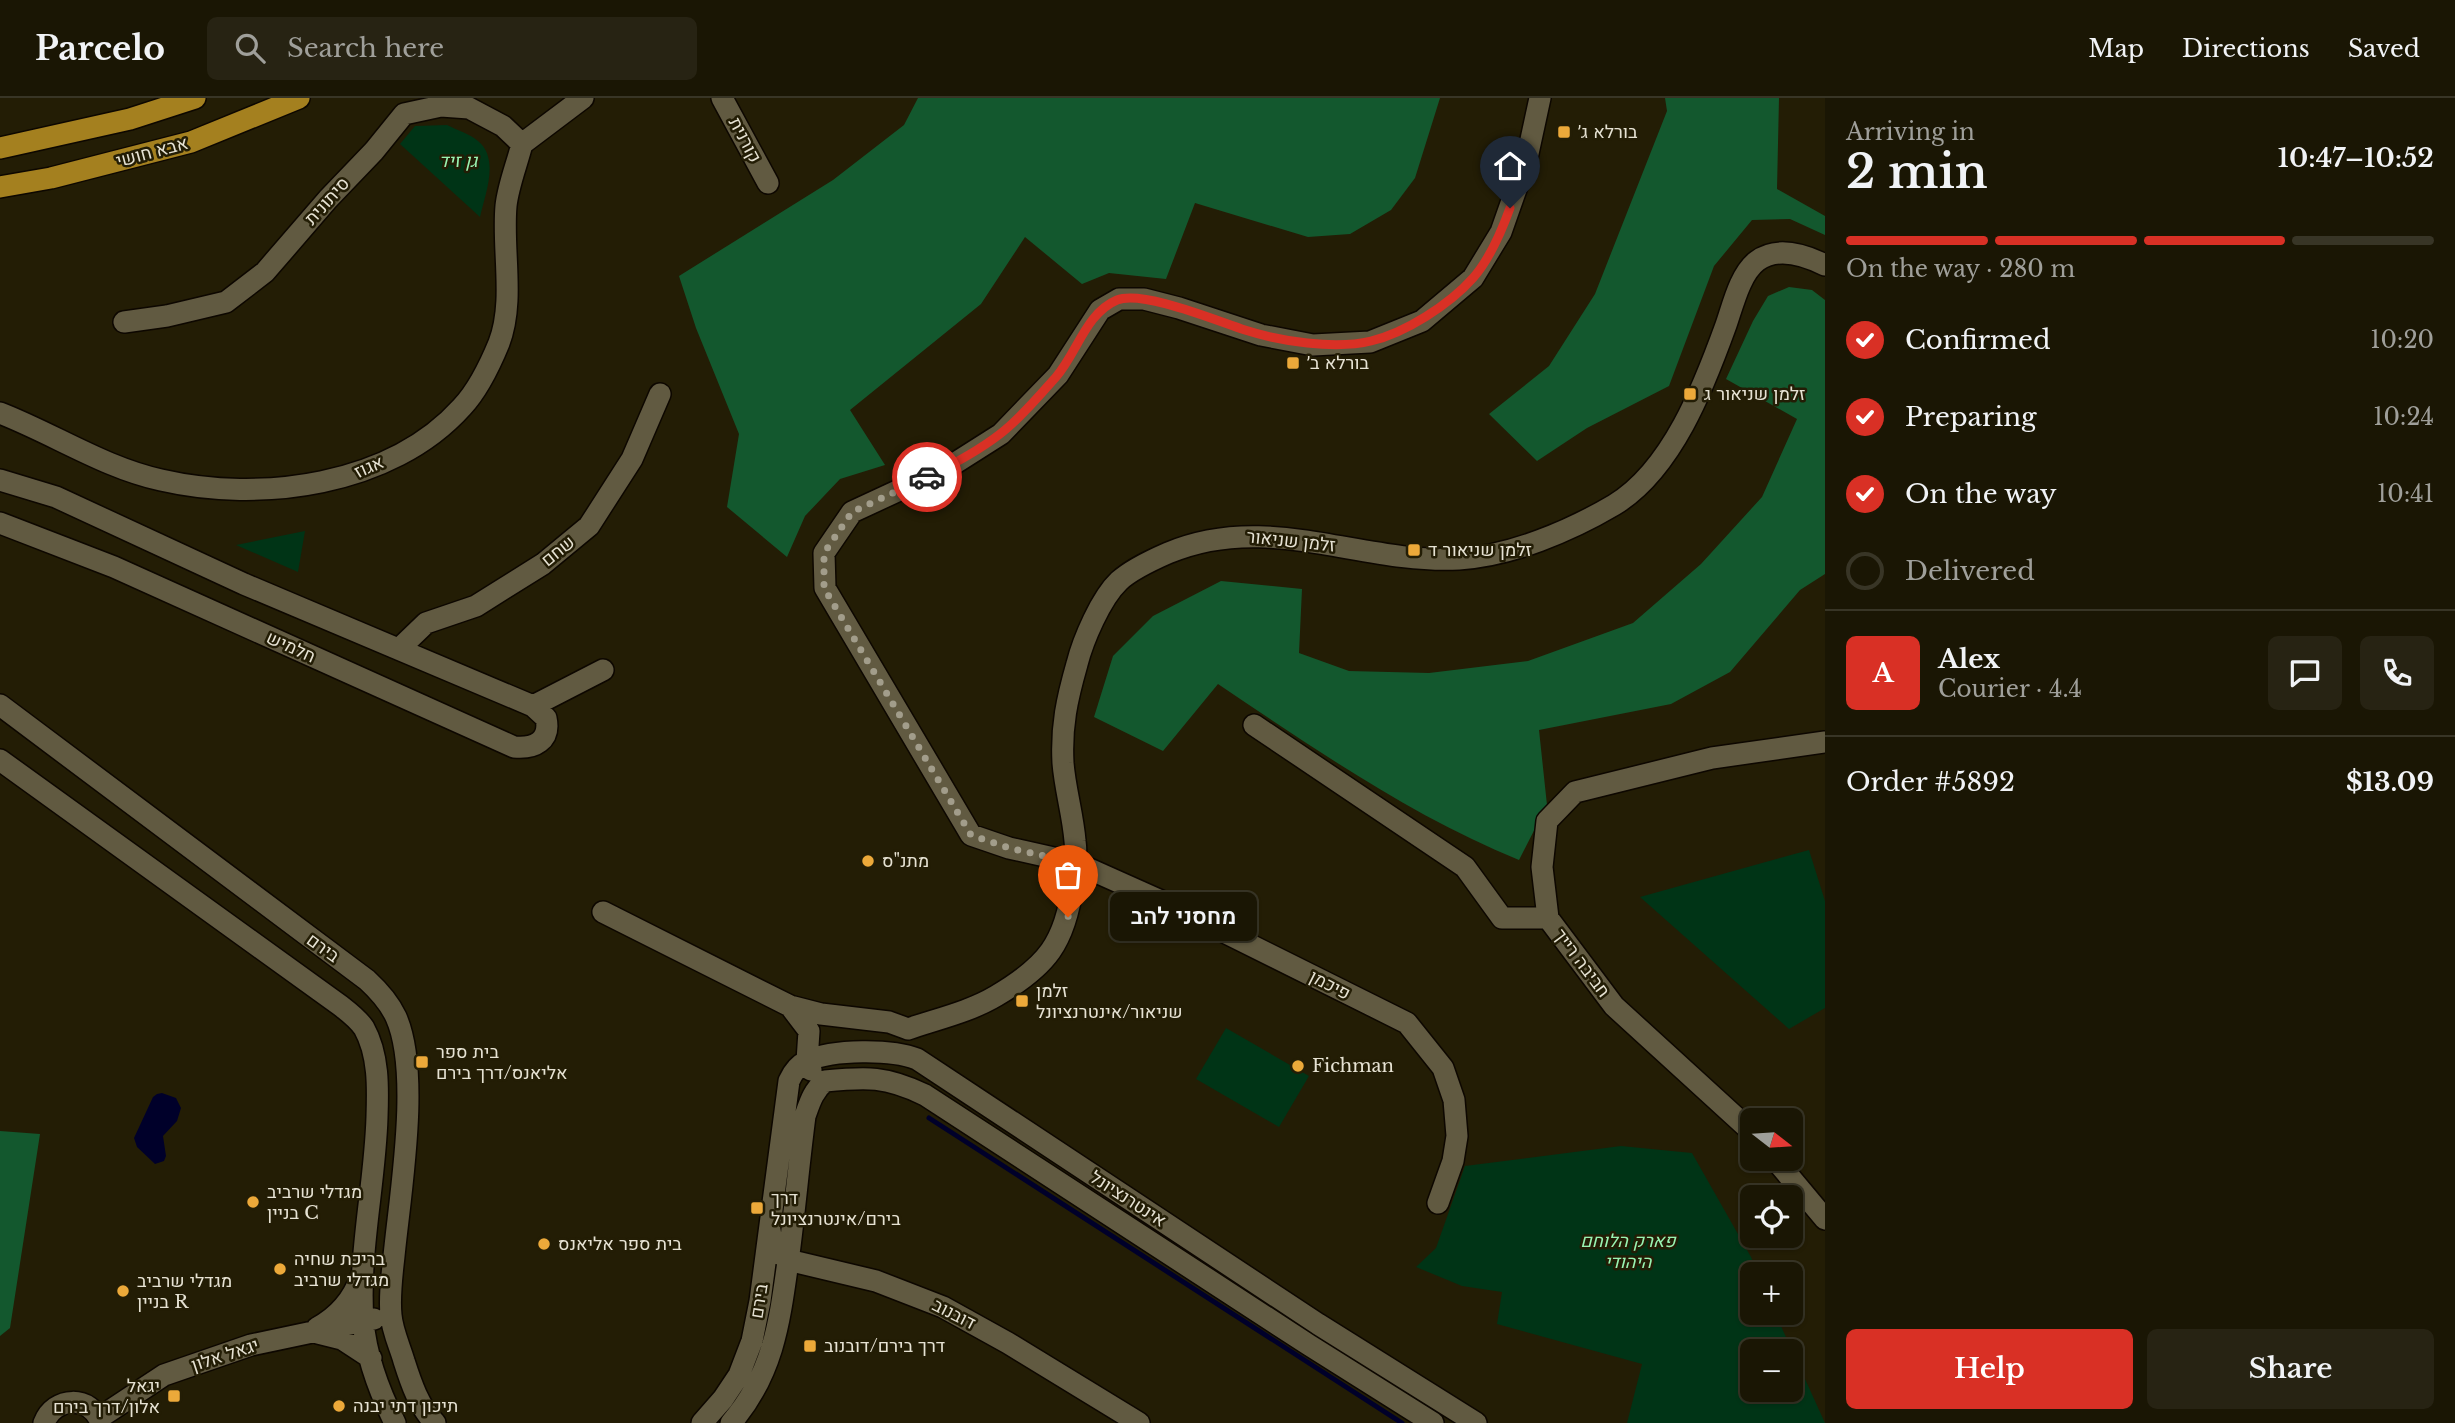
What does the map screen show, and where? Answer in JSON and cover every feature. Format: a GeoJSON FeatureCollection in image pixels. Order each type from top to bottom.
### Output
{"type":"FeatureCollection","features":[{"type":"Feature","properties":{"kind":"main road"},"geometry":{"type":"LineString","coordinates":[[0,148],[130,119],[195,98]]}},
{"type":"Feature","properties":{"kind":"main road","name":"אבא חושי"},"geometry":{"type":"LineString","coordinates":[[0,187],[51,178],[191,142],[299,98]]}},
{"type":"Feature","properties":{"kind":"street"},"geometry":{"type":"LineString","coordinates":[[523,145],[583,98]]}},
{"type":"Feature","properties":{"kind":"street","name":"קורנית"},"geometry":{"type":"LineString","coordinates":[[722,98],[768,183]]}},
{"type":"Feature","properties":{"kind":"street","name":"פיכמן"},"geometry":{"type":"LineString","coordinates":[[1438,1203],[1453,1161],[1457,1136],[1454,1100],[1443,1068],[1407,1023],[1170,905],[1076,863],[1009,848],[971,835],[824,588],[824,553],[852,512],[949,467],[1001,434],[1058,375],[1100,310],[1119,299],[1143,299],[1261,335],[1313,345],[1370,342],[1422,321],[1473,278],[1501,232],[1527,158],[1540,98]]}},
{"type":"Feature","properties":{"kind":"street","name":"סיתונית"},"geometry":{"type":"LineString","coordinates":[[124,322],[167,316],[226,302],[265,272],[404,114],[441,106],[468,108],[503,126],[523,145]]}},
{"type":"Feature","properties":{"kind":"street","name":"אגוז"},"geometry":{"type":"LineString","coordinates":[[0,413],[105,461],[159,480],[206,488],[283,489],[360,473],[418,444],[442,427],[464,406],[478,385],[499,341],[505,322],[506,203],[523,145]]}},
{"type":"Feature","properties":{"kind":"street","name":"זלמן שניאור"},"geometry":{"type":"LineString","coordinates":[[908,1029],[970,1009],[995,997],[1033,971],[1054,947],[1068,917],[1076,863],[1076,845],[1063,763],[1064,707],[1082,643],[1117,582],[1151,560],[1189,544],[1242,535],[1299,540],[1393,554],[1458,559],[1490,555],[1545,539],[1616,504],[1642,483],[1665,456],[1696,398],[1741,285],[1753,263],[1766,255],[1785,253],[1806,256],[1825,265]]}},
{"type":"Feature","properties":{"kind":"street","name":"שחם"},"geometry":{"type":"LineString","coordinates":[[399,649],[426,623],[476,606],[543,564],[589,526],[632,459],[660,394]]}},
{"type":"Feature","properties":{"kind":"street"},"geometry":{"type":"LineString","coordinates":[[0,480],[56,497],[244,584],[533,706],[603,670]]}},
{"type":"Feature","properties":{"kind":"street","name":"חלמיש"},"geometry":{"type":"LineString","coordinates":[[0,523],[114,567],[514,747],[536,745],[546,734],[546,718],[533,706]]}},
{"type":"Feature","properties":{"kind":"street","name":"בירם"},"geometry":{"type":"LineString","coordinates":[[0,705],[367,980],[386,998],[402,1034],[408,1089],[392,1270],[391,1316],[411,1383],[428,1416],[435,1423]]}},
{"type":"Feature","properties":{"kind":"street"},"geometry":{"type":"LineString","coordinates":[[1254,725],[1465,867],[1502,918],[1548,918]]}},
{"type":"Feature","properties":{"kind":"street","name":"חביבה רייך"},"geometry":{"type":"LineString","coordinates":[[1740,1121],[1614,1006],[1548,918],[1542,867],[1547,821],[1575,792],[1712,758],[1825,742]]}},
{"type":"Feature","properties":{"kind":"street","name":"בירם"},"geometry":{"type":"LineString","coordinates":[[0,761],[357,1018],[365,1030],[373,1053],[378,1083],[377,1137],[364,1270],[363,1322],[385,1404],[395,1423]]}},
{"type":"Feature","properties":{"kind":"street"},"geometry":{"type":"LineString","coordinates":[[603,912],[790,1006],[815,1023],[888,1022],[908,1029],[909,1039],[905,1054],[868,1077]]}},
{"type":"Feature","properties":{"kind":"street"},"geometry":{"type":"LineString","coordinates":[[815,1023],[807,1061],[813,1073],[825,1081]]}},
{"type":"Feature","properties":{"kind":"street"},"geometry":{"type":"LineString","coordinates":[[807,1061],[840,1053],[905,1054]]}},
{"type":"Feature","properties":{"kind":"street","name":"אינטרנציונל"},"geometry":{"type":"LineString","coordinates":[[905,1054],[929,1067],[1318,1324],[1476,1423]]}},
{"type":"Feature","properties":{"kind":"street","name":"בירם"},"geometry":{"type":"LineString","coordinates":[[702,1423],[739,1375],[752,1341],[760,1301],[787,1087],[792,1074],[807,1061]]}},
{"type":"Feature","properties":{"kind":"street","name":"אינטרנציונל"},"geometry":{"type":"LineString","coordinates":[[825,1081],[868,1077],[894,1082],[925,1095],[1433,1423]]}},
{"type":"Feature","properties":{"kind":"street","name":"בירם"},"geometry":{"type":"LineString","coordinates":[[731,1423],[745,1407],[759,1383],[773,1351],[782,1307],[805,1116],[816,1088],[825,1081]]}},
{"type":"Feature","properties":{"kind":"street"},"geometry":{"type":"LineString","coordinates":[[1785,1171],[1825,1219]]}},
{"type":"Feature","properties":{"kind":"street"},"geometry":{"type":"LineString","coordinates":[[769,1227],[772,1243],[779,1254],[788,1260]]}},
{"type":"Feature","properties":{"kind":"street","name":"דובנוב"},"geometry":{"type":"LineString","coordinates":[[788,1260],[876,1281],[943,1307],[1008,1343],[1139,1423]]}},
{"type":"Feature","properties":{"kind":"street"},"geometry":{"type":"LineString","coordinates":[[309,1332],[329,1321],[347,1304],[364,1270]]}},
{"type":"Feature","properties":{"kind":"street"},"geometry":{"type":"LineString","coordinates":[[363,1322],[391,1316]]}},
{"type":"Feature","properties":{"kind":"street","name":"יגאל אלון"},"geometry":{"type":"LineString","coordinates":[[100,1420],[164,1375],[251,1345],[363,1322]]}},
{"type":"Feature","properties":{"kind":"street"},"geometry":{"type":"LineString","coordinates":[[309,1332],[342,1339],[371,1358]]}},
{"type":"Feature","properties":{"kind":"street"},"geometry":{"type":"LineString","coordinates":[[44,1423],[53,1409],[71,1402],[83,1403],[92,1408],[100,1420]]}},
{"type":"Feature","properties":{"kind":"green space"},"geometry":{"type":"Polygon","coordinates":[[[918,98],[1440,98],[1415,178],[1391,210],[1350,234],[1308,237],[1195,203],[1166,279],[1109,273],[1082,284],[1025,237],[981,304],[850,410],[885,465],[840,479],[805,516],[787,557],[727,507],[739,434],[696,328],[679,276],[833,180],[904,125],[918,98]]]}},
{"type":"Feature","properties":{"kind":"green space"},"geometry":{"type":"Polygon","coordinates":[[[1665,98],[1779,98],[1777,189],[1825,216],[1825,235],[1790,219],[1752,220],[1714,266],[1669,386],[1587,428],[1537,461],[1489,414],[1549,366],[1595,294],[1667,111],[1665,98]]]}},
{"type":"Feature","properties":{"kind":"green space","name":"גן זיד"},"geometry":{"type":"Polygon","coordinates":[[[447,125],[467,134],[485,148],[490,167],[480,217],[400,144],[415,126],[447,125]]]}},
{"type":"Feature","properties":{"kind":"green space"},"geometry":{"type":"Polygon","coordinates":[[[1789,287],[1812,290],[1825,300],[1825,574],[1800,590],[1730,672],[1671,704],[1539,730],[1547,805],[1519,860],[1440,823],[1364,780],[1218,684],[1163,751],[1094,717],[1113,656],[1153,616],[1221,581],[1302,589],[1299,653],[1349,671],[1429,673],[1528,661],[1633,623],[1701,564],[1762,497],[1797,419],[1726,379],[1768,296],[1789,287]]]}},
{"type":"Feature","properties":{"kind":"green space"},"geometry":{"type":"Polygon","coordinates":[[[305,531],[298,572],[236,545],[305,531]]]}},
{"type":"Feature","properties":{"kind":"green space"},"geometry":{"type":"Polygon","coordinates":[[[1809,850],[1825,901],[1825,1008],[1789,1029],[1640,897],[1809,850]]]}},
{"type":"Feature","properties":{"kind":"green space"},"geometry":{"type":"Polygon","coordinates":[[[1226,1028],[1309,1076],[1279,1127],[1196,1079],[1226,1028]]]}},
{"type":"Feature","properties":{"kind":"green space"},"geometry":{"type":"Polygon","coordinates":[[[0,1131],[40,1134],[10,1328],[0,1336],[0,1131]]]}},
{"type":"Feature","properties":{"kind":"green space","name":"פארק הלוחם היהודי"},"geometry":{"type":"Polygon","coordinates":[[[1621,1146],[1692,1153],[1740,1238],[1740,1248],[1746,1248],[1753,1262],[1740,1262],[1740,1325],[1780,1325],[1787,1339],[1740,1339],[1740,1402],[1803,1402],[1803,1375],[1825,1423],[1627,1423],[1642,1364],[1497,1324],[1502,1292],[1462,1286],[1416,1267],[1436,1248],[1465,1166],[1621,1146]]]}},
{"type":"Feature","properties":{"kind":"water"},"geometry":{"type":"Polygon","coordinates":[[[162,1093],[176,1098],[181,1108],[177,1121],[163,1136],[166,1156],[164,1161],[155,1164],[137,1147],[134,1138],[153,1097],[162,1093]]]}},
{"type":"Feature","properties":{"kind":"waterway"},"geometry":{"type":"LineString","coordinates":[[929,1118],[1402,1423]]}},
{"type":"Feature","properties":{"kind":"way so far"},"geometry":{"type":"LineString","coordinates":[[927,477],[852,512],[824,553],[824,588],[971,835],[1009,848],[1076,863],[1068,917]]}},
{"type":"Feature","properties":{"kind":"place","name":"בורלא ג׳"},"geometry":{"type":"Point","coordinates":[1564,132]}},
{"type":"Feature","properties":{"kind":"place","name":"בורלא ב׳"},"geometry":{"type":"Point","coordinates":[1293,363]}},
{"type":"Feature","properties":{"kind":"place","name":"זלמן שניאור ג"},"geometry":{"type":"Point","coordinates":[1690,394]}},
{"type":"Feature","properties":{"kind":"place","name":"זלמן שניאור ד"},"geometry":{"type":"Point","coordinates":[1414,550]}},
{"type":"Feature","properties":{"kind":"place","name":"מתנ\"ס"},"geometry":{"type":"Point","coordinates":[868,861]}},
{"type":"Feature","properties":{"kind":"place","name":"מחסני להב"},"geometry":{"type":"Point","coordinates":[1068,917]}},
{"type":"Feature","properties":{"kind":"place","name":"זלמן שניאור/אינטרנציונל"},"geometry":{"type":"Point","coordinates":[1022,1001]}},
{"type":"Feature","properties":{"kind":"place","name":"בית ספר אליאנס/דרך בירם"},"geometry":{"type":"Point","coordinates":[422,1062]}},
{"type":"Feature","properties":{"kind":"place","name":"Fichman"},"geometry":{"type":"Point","coordinates":[1298,1066]}},
{"type":"Feature","properties":{"kind":"place","name":"מגדלי שרביב בניין C"},"geometry":{"type":"Point","coordinates":[253,1202]}},
{"type":"Feature","properties":{"kind":"place","name":"דרך בירם/אינטרנציונל"},"geometry":{"type":"Point","coordinates":[757,1208]}},
{"type":"Feature","properties":{"kind":"place","name":"בית ספר אליאנס"},"geometry":{"type":"Point","coordinates":[544,1244]}},
{"type":"Feature","properties":{"kind":"place","name":"בריכת שחיה מגדלי שרביב"},"geometry":{"type":"Point","coordinates":[280,1269]}},
{"type":"Feature","properties":{"kind":"place","name":"מגדלי שרביב בניין R"},"geometry":{"type":"Point","coordinates":[123,1291]}},
{"type":"Feature","properties":{"kind":"place","name":"דרך בירם/דובנוב"},"geometry":{"type":"Point","coordinates":[810,1346]}},
{"type":"Feature","properties":{"kind":"place","name":"יגאל אלון/דרך בירם"},"geometry":{"type":"Point","coordinates":[174,1396]}},
{"type":"Feature","properties":{"kind":"place","name":"תיכון דתי יבנה"},"geometry":{"type":"Point","coordinates":[339,1406]}},
{"type":"Feature","properties":{"kind":"route"},"geometry":{"type":"LineString","coordinates":[[927,477],[949,467],[1001,434],[1058,375],[1100,310],[1119,299],[1143,299],[1261,335],[1313,345],[1370,342],[1422,321],[1473,278],[1501,232],[1510,208]]}}]}
